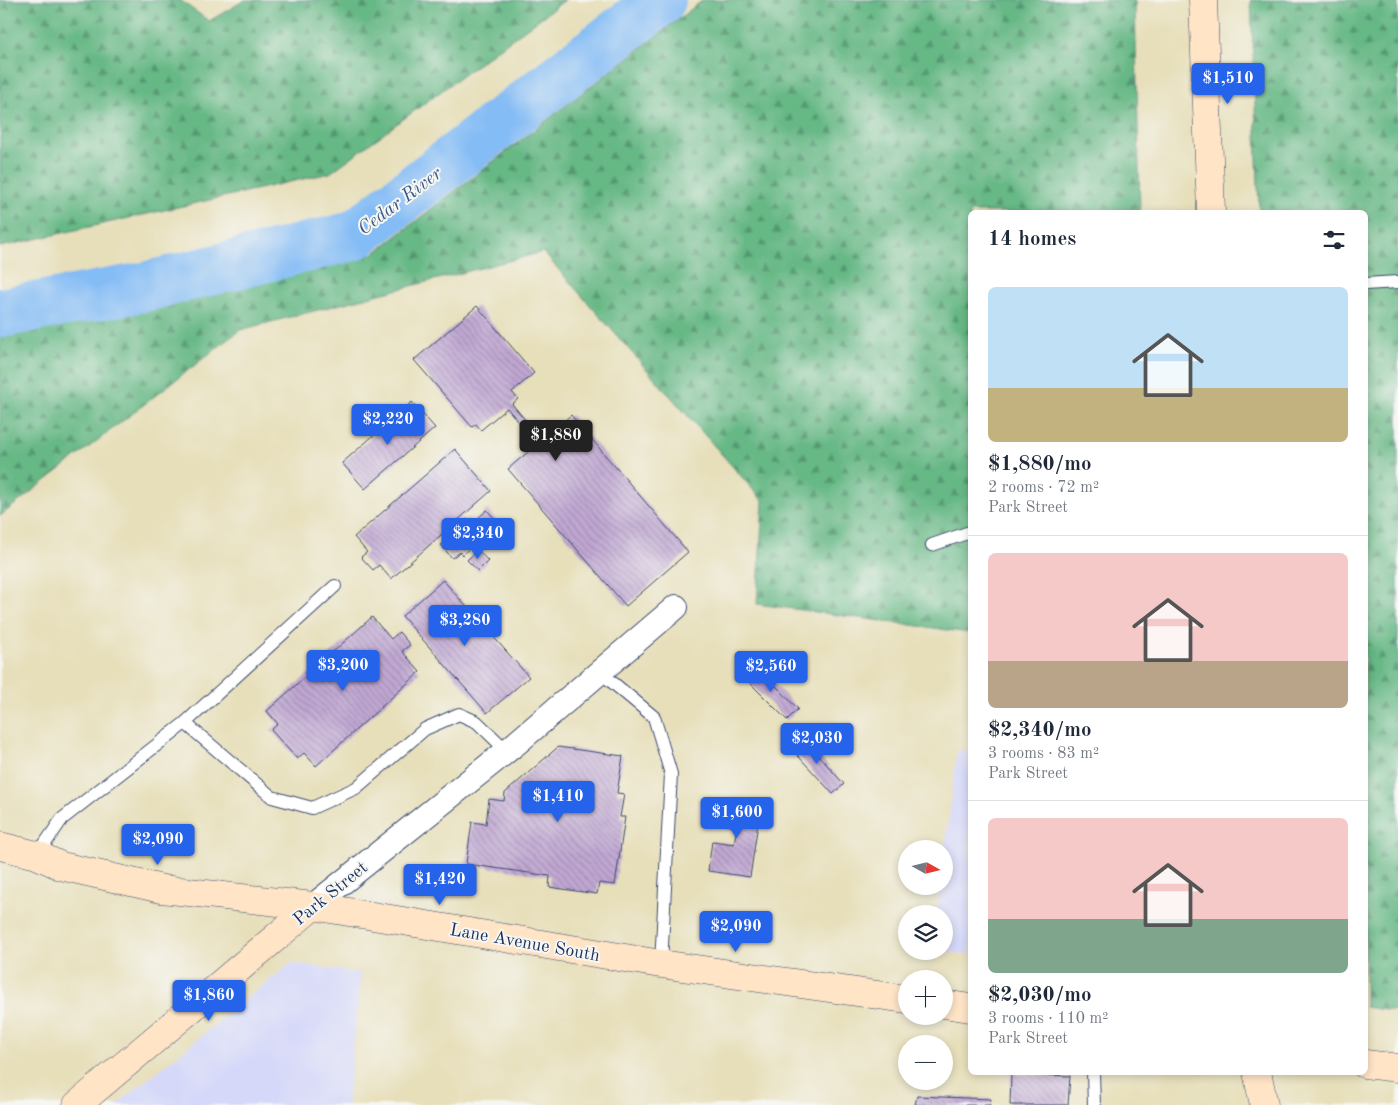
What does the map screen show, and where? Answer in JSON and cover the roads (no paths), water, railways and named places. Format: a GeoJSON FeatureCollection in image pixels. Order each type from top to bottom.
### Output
{"type":"FeatureCollection","features":[{"type":"Feature","properties":{"kind":"main road"},"geometry":{"type":"LineString","coordinates":[[1203,0],[1211,210]]}},
{"type":"Feature","properties":{"kind":"main road","name":"Lane Avenue South"},"geometry":{"type":"LineString","coordinates":[[0,846],[36,855],[61,866],[162,889],[313,906],[662,964],[898,998]]}},
{"type":"Feature","properties":{"kind":"main road","name":"Park Street"},"geometry":{"type":"LineString","coordinates":[[77,1105],[313,906]]}},
{"type":"Feature","properties":{"kind":"main road"},"geometry":{"type":"LineString","coordinates":[[953,1005],[968,1008]]}},
{"type":"Feature","properties":{"kind":"main road"},"geometry":{"type":"LineString","coordinates":[[1368,1064],[1398,1068]]}},
{"type":"Feature","properties":{"kind":"main road"},"geometry":{"type":"LineString","coordinates":[[1258,1075],[1264,1105]]}},
{"type":"Feature","properties":{"kind":"street","name":"Park Street"},"geometry":{"type":"LineString","coordinates":[[313,906],[507,751],[676,607]]}},
{"type":"Feature","properties":{"kind":"lane"},"geometry":{"type":"LineString","coordinates":[[1368,284],[1398,282]]}},
{"type":"Feature","properties":{"kind":"lane"},"geometry":{"type":"LineString","coordinates":[[932,545],[968,533]]}},
{"type":"Feature","properties":{"kind":"lane"},"geometry":{"type":"LineString","coordinates":[[36,855],[62,818],[185,723],[335,586]]}},
{"type":"Feature","properties":{"kind":"lane"},"geometry":{"type":"LineString","coordinates":[[600,672],[654,717],[671,774],[662,964]]}},
{"type":"Feature","properties":{"kind":"lane"},"geometry":{"type":"LineString","coordinates":[[185,723],[272,797],[312,808],[356,788],[425,729],[459,714],[476,722],[507,751]]}},
{"type":"Feature","properties":{"kind":"lane"},"geometry":{"type":"LineString","coordinates":[[1093,1075],[1094,1105]]}},
{"type":"Feature","properties":{"kind":"waterway","name":"Cedar River"},"geometry":{"type":"LineString","coordinates":[[0,313],[144,287],[353,236],[661,0]]}}]}
